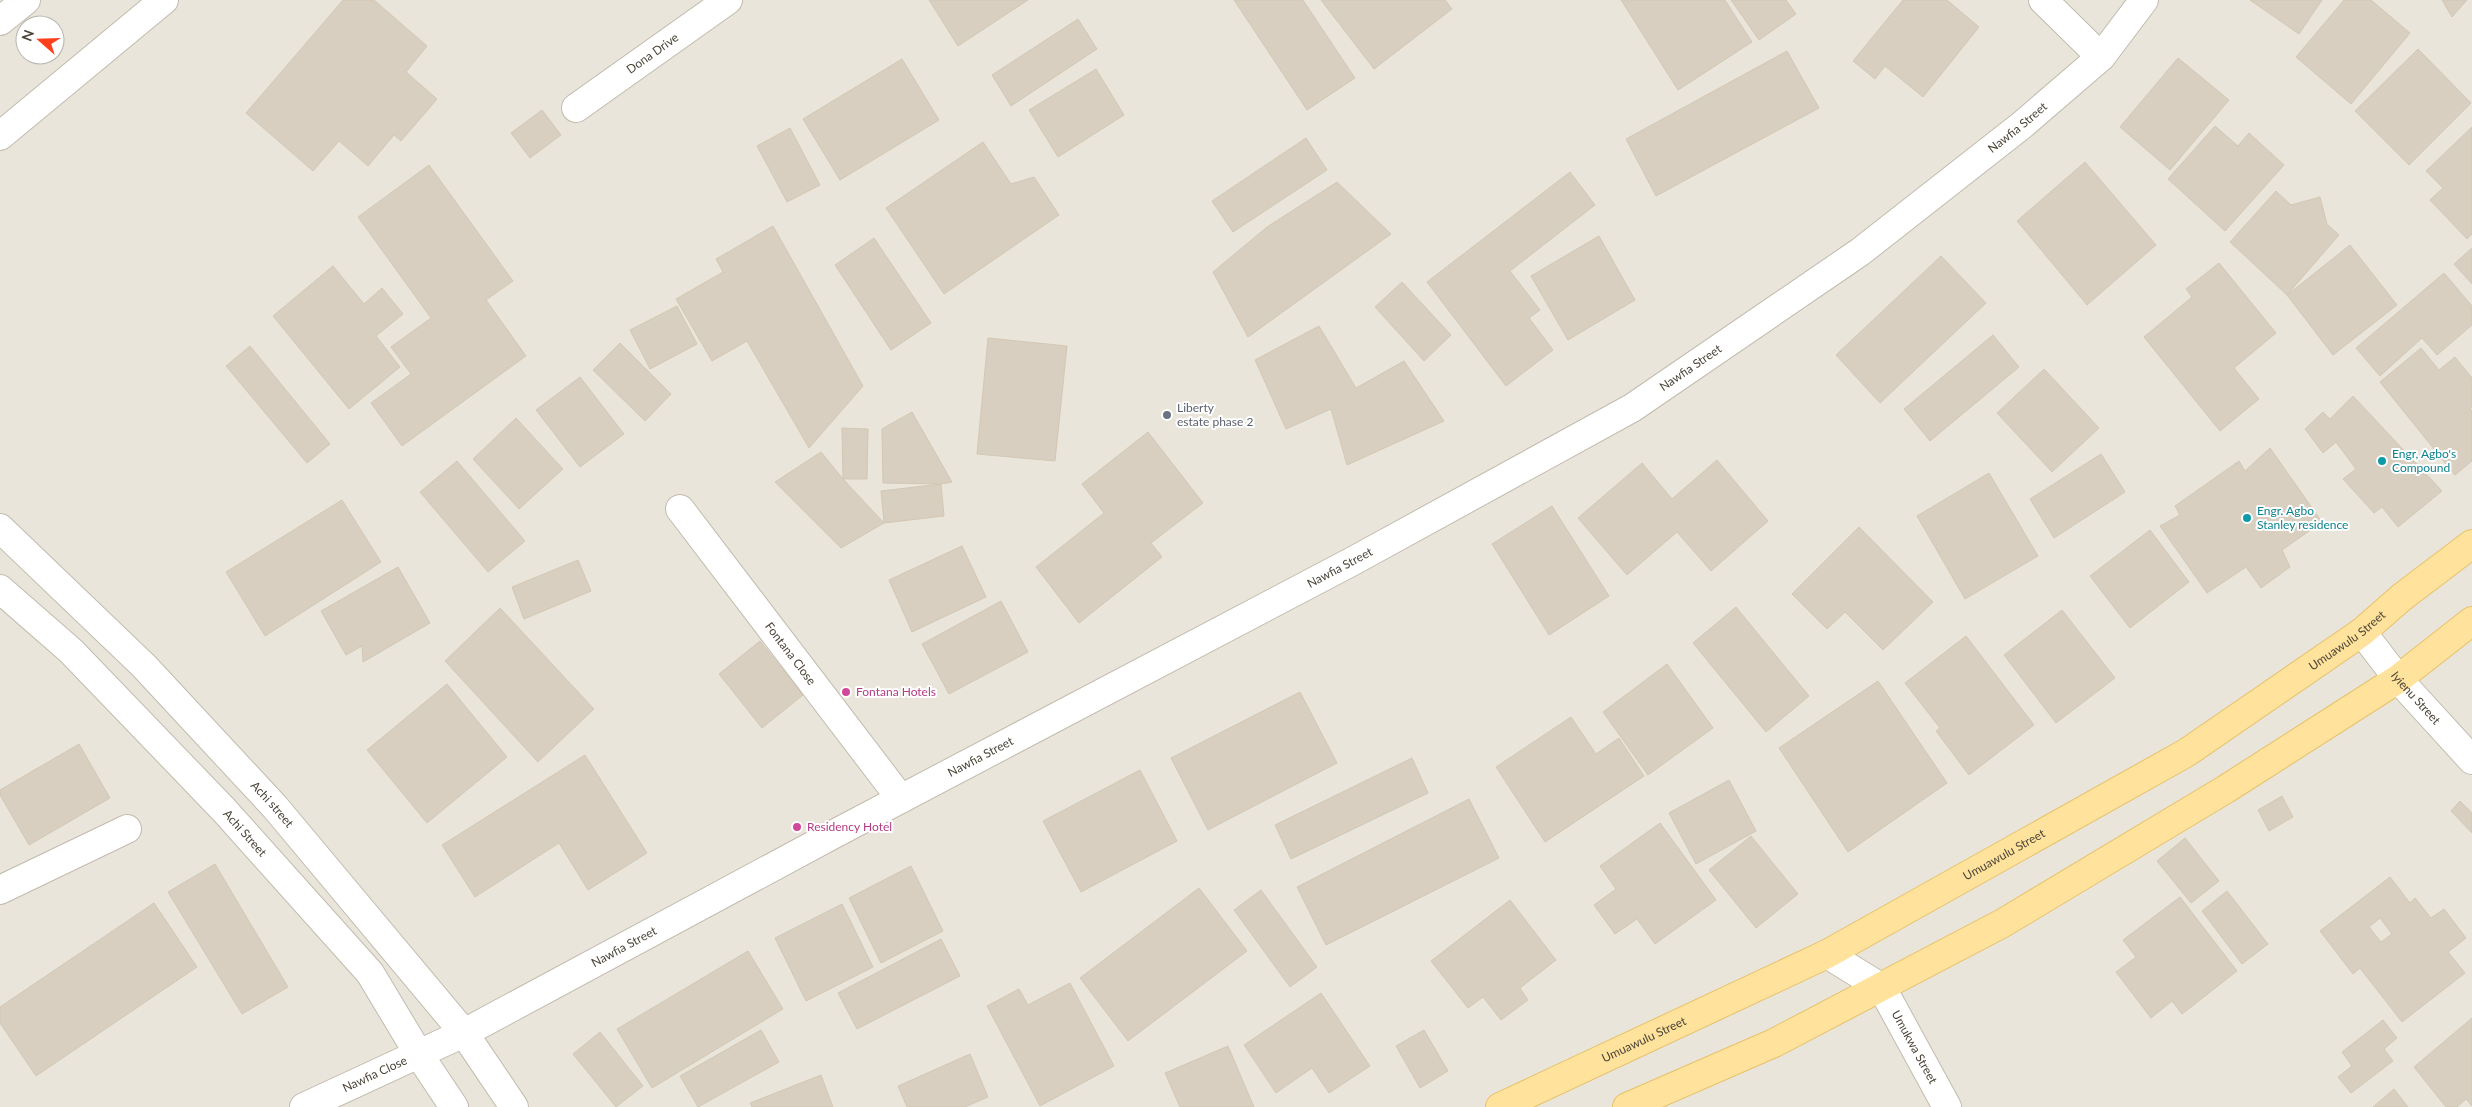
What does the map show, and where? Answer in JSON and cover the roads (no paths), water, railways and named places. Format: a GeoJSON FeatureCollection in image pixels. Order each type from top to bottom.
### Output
{"type":"FeatureCollection","features":[{"type":"Feature","properties":{"kind":"main road","name":"Umuawulu Street"},"geometry":{"type":"LineString","coordinates":[[1500,1107],[1827,954],[2186,753],[2362,632],[2402,597],[2472,544]]}},
{"type":"Feature","properties":{"kind":"main road"},"geometry":{"type":"LineString","coordinates":[[1627,1107],[1774,1043],[1882,988],[2021,912],[2226,789],[2398,679],[2472,621]]}},
{"type":"Feature","properties":{"kind":"street"},"geometry":{"type":"LineString","coordinates":[[0,21],[26,0]]}},
{"type":"Feature","properties":{"kind":"street"},"geometry":{"type":"LineString","coordinates":[[0,136],[164,0]]}},
{"type":"Feature","properties":{"kind":"street","name":"Dona Drive"},"geometry":{"type":"LineString","coordinates":[[576,108],[728,0]]}},
{"type":"Feature","properties":{"kind":"street"},"geometry":{"type":"LineString","coordinates":[[2043,0],[2101,57]]}},
{"type":"Feature","properties":{"kind":"street","name":"Nawfia Street"},"geometry":{"type":"LineString","coordinates":[[418,1052],[464,1033],[900,799],[1354,561],[1632,408],[1860,252],[2022,126],[2101,57],[2144,0]]}},
{"type":"Feature","properties":{"kind":"street","name":"Fontana Close"},"geometry":{"type":"LineString","coordinates":[[680,509],[900,799]]}},
{"type":"Feature","properties":{"kind":"street","name":"Achi street"},"geometry":{"type":"LineString","coordinates":[[0,528],[144,666],[275,807],[464,1033],[514,1107]]}},
{"type":"Feature","properties":{"kind":"street","name":"Achi Street"},"geometry":{"type":"LineString","coordinates":[[0,589],[71,652],[224,810],[370,973],[454,1107]]}},
{"type":"Feature","properties":{"kind":"street","name":"Iyienu Street"},"geometry":{"type":"LineString","coordinates":[[2362,632],[2398,679],[2472,760]]}},
{"type":"Feature","properties":{"kind":"street"},"geometry":{"type":"LineString","coordinates":[[0,890],[127,830]]}},
{"type":"Feature","properties":{"kind":"street"},"geometry":{"type":"LineString","coordinates":[[1827,954],[1882,988]]}},
{"type":"Feature","properties":{"kind":"street","name":"Umukwa Street"},"geometry":{"type":"LineString","coordinates":[[1882,988],[1948,1107]]}},
{"type":"Feature","properties":{"kind":"street","name":"Nawfia Close"},"geometry":{"type":"LineString","coordinates":[[304,1107],[418,1052]]}},
{"type":"Feature","properties":{"kind":"place","name":"Liberty estate phase 2"},"geometry":{"type":"Point","coordinates":[1167,415]}},
{"type":"Feature","properties":{"kind":"place","name":"Engr, Agbo's Compound"},"geometry":{"type":"Point","coordinates":[2382,461]}},
{"type":"Feature","properties":{"kind":"place","name":"Engr. Agbo Stanley residence"},"geometry":{"type":"Point","coordinates":[2247,518]}},
{"type":"Feature","properties":{"kind":"place","name":"Fontana Hotels"},"geometry":{"type":"Point","coordinates":[846,692]}},
{"type":"Feature","properties":{"kind":"place","name":"Residency Hotel"},"geometry":{"type":"Point","coordinates":[797,827]}}]}
